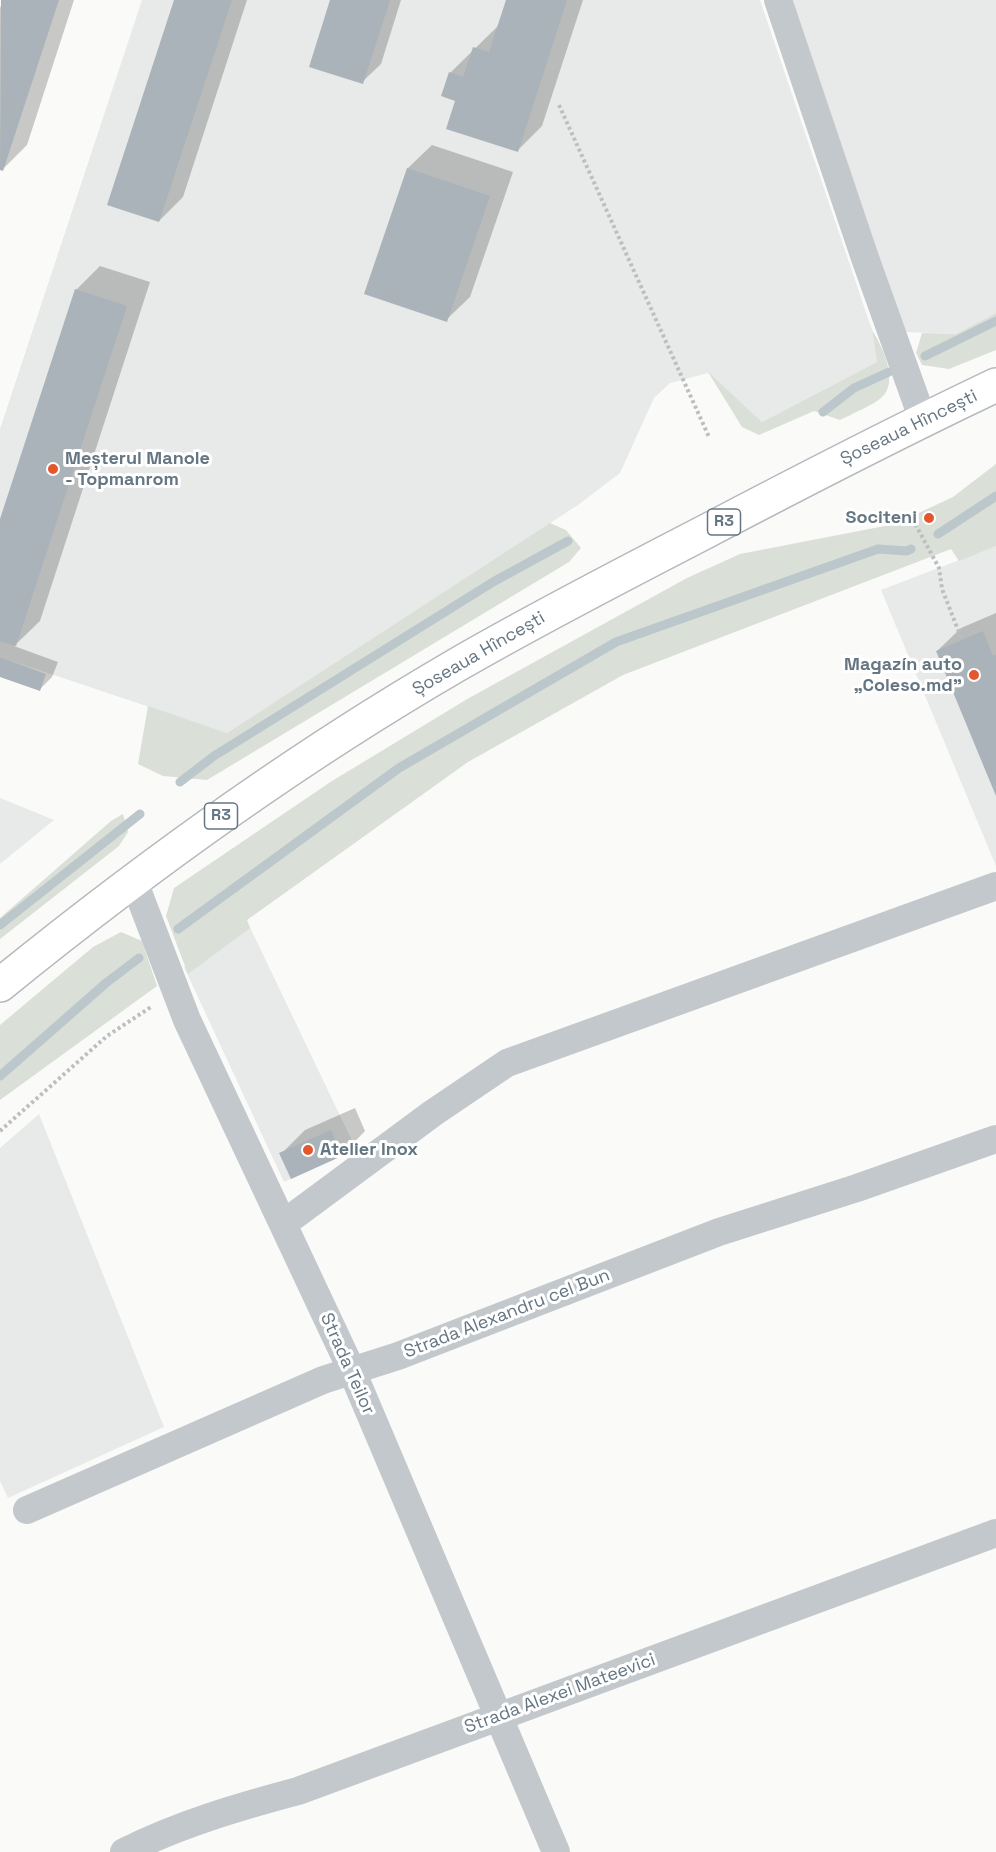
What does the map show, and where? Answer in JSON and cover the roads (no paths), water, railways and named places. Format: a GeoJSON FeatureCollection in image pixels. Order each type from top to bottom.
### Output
{"type":"FeatureCollection","features":[{"type":"Feature","properties":{"kind":"highway","name":"Șoseaua Hîncești"},"geometry":{"type":"LineString","coordinates":[[0,985],[133,879],[301,762],[455,666],[595,590],[923,420],[996,385]]}},
{"type":"Feature","properties":{"kind":"street"},"geometry":{"type":"LineString","coordinates":[[778,0],[865,258],[923,420]]}},
{"type":"Feature","properties":{"kind":"street","name":"Strada Teilor"},"geometry":{"type":"LineString","coordinates":[[133,879],[176,990],[352,1371],[475,1663],[501,1717],[556,1852]]}},
{"type":"Feature","properties":{"kind":"street"},"geometry":{"type":"LineString","coordinates":[[283,1224],[433,1113],[507,1063],[996,886]]}},
{"type":"Feature","properties":{"kind":"street","name":"Strada Alexandru cel Bun"},"geometry":{"type":"LineString","coordinates":[[27,1510],[323,1380],[398,1356],[719,1232],[857,1188],[996,1139]]}},
{"type":"Feature","properties":{"kind":"street","name":"Strada Alexei Mateevici"},"geometry":{"type":"LineString","coordinates":[[124,1852],[163,1833],[232,1808],[298,1791],[996,1533]]}},
{"type":"Feature","properties":{"kind":"waterway"},"geometry":{"type":"LineString","coordinates":[[925,356],[996,321]]}},
{"type":"Feature","properties":{"kind":"waterway"},"geometry":{"type":"LineString","coordinates":[[823,412],[854,388],[889,372]]}},
{"type":"Feature","properties":{"kind":"waterway"},"geometry":{"type":"LineString","coordinates":[[938,534],[996,496]]}},
{"type":"Feature","properties":{"kind":"waterway"},"geometry":{"type":"LineString","coordinates":[[180,782],[214,756],[493,582],[568,541]]}},
{"type":"Feature","properties":{"kind":"waterway"},"geometry":{"type":"LineString","coordinates":[[178,929],[399,768],[616,642],[878,549],[907,551],[911,549]]}},
{"type":"Feature","properties":{"kind":"waterway"},"geometry":{"type":"LineString","coordinates":[[0,925],[140,814]]}},
{"type":"Feature","properties":{"kind":"waterway"},"geometry":{"type":"LineString","coordinates":[[0,1076],[106,983],[139,958]]}},
{"type":"Feature","properties":{"kind":"place","name":"Meșterul Manole - Topmanrom"},"geometry":{"type":"Point","coordinates":[53,469]}},
{"type":"Feature","properties":{"kind":"place","name":"Sociteni"},"geometry":{"type":"Point","coordinates":[929,518]}},
{"type":"Feature","properties":{"kind":"place","name":"Magazín auto „Coleso.md”"},"geometry":{"type":"Point","coordinates":[974,675]}},
{"type":"Feature","properties":{"kind":"place","name":"Atelier Inox"},"geometry":{"type":"Point","coordinates":[308,1150]}}]}
